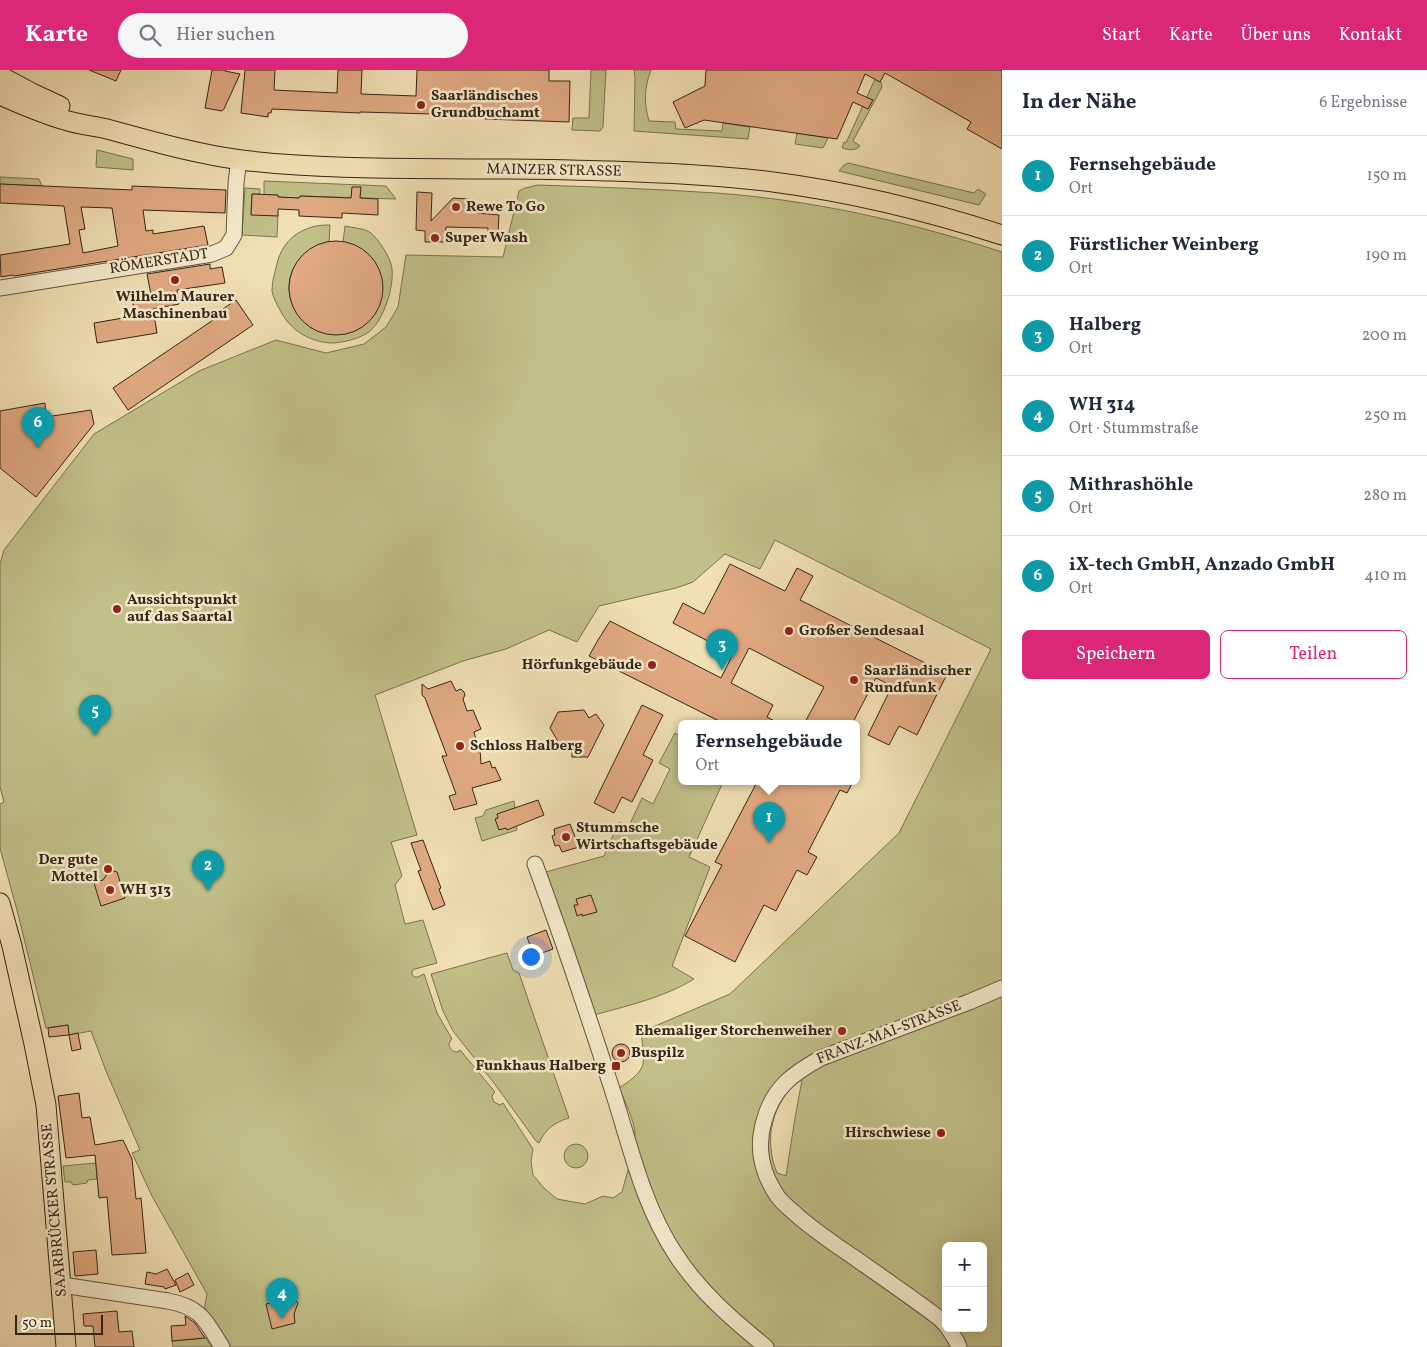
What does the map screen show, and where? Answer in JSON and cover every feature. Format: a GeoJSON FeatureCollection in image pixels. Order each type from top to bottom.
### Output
{"type":"FeatureCollection","features":[{"type":"Feature","properties":{"kind":"main road","name":"MAINZER STRASSE"},"geometry":{"type":"LineString","coordinates":[[0,76],[104,128]]}},
{"type":"Feature","properties":{"kind":"main road","name":"MAINZER STRASSE"},"geometry":{"type":"LineString","coordinates":[[0,95],[72,122],[104,128],[145,140],[203,153],[239,159],[344,167],[610,172],[741,179],[805,187],[892,204],[1002,235]]}},
{"type":"Feature","properties":{"kind":"main road","name":"SAARBRÜCKER STRASSE"},"geometry":{"type":"LineString","coordinates":[[0,903],[12,946],[41,1074],[62,1286],[66,1347]]}},
{"type":"Feature","properties":{"kind":"street","name":"RÖMERSTADT"},"geometry":{"type":"LineString","coordinates":[[0,288],[221,251],[226,248],[234,235],[239,159]]}},
{"type":"Feature","properties":{"kind":"street"},"geometry":{"type":"LineString","coordinates":[[535,864],[566,949],[649,1206],[677,1257],[709,1296],[766,1347]]}},
{"type":"Feature","properties":{"kind":"street","name":"FRANZ-MAI-STRASSE"},"geometry":{"type":"LineString","coordinates":[[942,1320],[815,1230],[787,1207],[772,1187],[763,1166],[761,1153],[762,1126],[780,1090],[787,1080],[799,1070],[821,1058],[1002,988]]}},
{"type":"Feature","properties":{"kind":"street"},"geometry":{"type":"LineString","coordinates":[[62,1286],[168,1301],[183,1305],[197,1311],[203,1317],[222,1347]]}},
{"type":"Feature","properties":{"kind":"street"},"geometry":{"type":"LineString","coordinates":[[951,1332],[958,1342],[959,1347]]}},
{"type":"Feature","properties":{"kind":"shaded area"},"geometry":{"type":"Polygon","coordinates":[[[591,70],[606,70],[603,127],[600,131],[572,130],[573,118],[589,118],[591,70]]]}},
{"type":"Feature","properties":{"kind":"shaded area"},"geometry":{"type":"Polygon","coordinates":[[[634,70],[651,70],[646,96],[649,121],[675,122],[676,129],[722,131],[723,123],[750,127],[748,139],[634,131],[634,70]]]}},
{"type":"Feature","properties":{"kind":"shaded area"},"geometry":{"type":"Polygon","coordinates":[[[875,79],[881,82],[882,87],[853,141],[860,146],[852,150],[842,148],[844,142],[846,143],[875,79]]]}},
{"type":"Feature","properties":{"kind":"shaded area"},"geometry":{"type":"Polygon","coordinates":[[[797,133],[828,138],[823,148],[795,144],[797,133]]]}},
{"type":"Feature","properties":{"kind":"shaded area"},"geometry":{"type":"Polygon","coordinates":[[[97,150],[133,159],[133,170],[96,167],[97,150]]]}},
{"type":"Feature","properties":{"kind":"shaded area"},"geometry":{"type":"Polygon","coordinates":[[[848,163],[974,193],[978,189],[986,194],[979,205],[839,171],[848,163]]]}},
{"type":"Feature","properties":{"kind":"shaded area"},"geometry":{"type":"Polygon","coordinates":[[[0,177],[39,179],[42,186],[0,184],[0,177]]]}},
{"type":"Feature","properties":{"kind":"shaded area"},"geometry":{"type":"Polygon","coordinates":[[[264,181],[386,186],[396,199],[278,197],[278,195],[264,195],[264,181]]]}},
{"type":"Feature","properties":{"kind":"shaded area"},"geometry":{"type":"Polygon","coordinates":[[[538,185],[650,189],[752,196],[825,207],[897,222],[1002,252],[1002,1347],[228,1347],[204,1310],[207,1294],[152,1196],[132,1153],[140,1150],[91,1031],[69,1035],[67,1025],[46,1028],[0,848],[0,804],[4,802],[0,787],[0,564],[4,550],[94,434],[199,371],[276,340],[326,353],[364,344],[386,327],[398,307],[406,255],[503,257],[519,191],[538,185]],[[775,540],[760,569],[725,554],[693,582],[676,588],[599,606],[577,642],[549,630],[506,649],[463,661],[375,695],[417,835],[391,842],[402,876],[395,885],[405,924],[423,920],[437,963],[415,969],[412,971],[412,974],[414,977],[418,977],[424,974],[437,1013],[452,1039],[449,1043],[452,1051],[457,1052],[460,1050],[495,1092],[492,1097],[494,1102],[500,1105],[503,1103],[533,1149],[531,1161],[533,1175],[557,1199],[585,1204],[603,1196],[613,1198],[622,1192],[632,1155],[635,1134],[631,1117],[619,1088],[635,1076],[642,1066],[641,1032],[730,994],[899,833],[991,649],[775,540]],[[802,1080],[791,1088],[777,1110],[771,1134],[773,1160],[777,1173],[786,1176],[802,1080]]]}},
{"type":"Feature","properties":{"kind":"shaded area"},"geometry":{"type":"Polygon","coordinates":[[[245,188],[260,189],[260,194],[252,194],[251,214],[278,215],[277,237],[242,235],[245,188]]]}},
{"type":"Feature","properties":{"kind":"shaded area"},"geometry":{"type":"Polygon","coordinates":[[[330,225],[329,242],[311,249],[303,255],[292,271],[289,281],[291,301],[306,324],[321,332],[343,334],[361,328],[373,316],[381,299],[382,282],[376,265],[364,251],[343,242],[345,226],[365,230],[374,236],[389,260],[392,276],[390,293],[384,311],[375,326],[366,334],[356,338],[330,343],[306,337],[293,328],[283,315],[272,291],[277,262],[285,245],[293,236],[307,229],[330,225]]]}},
{"type":"Feature","properties":{"kind":"shaded area"},"geometry":{"type":"Polygon","coordinates":[[[675,733],[678,735],[678,785],[722,785],[689,857],[710,867],[672,966],[694,979],[658,996],[594,1015],[542,873],[604,856],[619,822],[629,826],[642,798],[653,804],[670,769],[659,763],[675,733]]]}},
{"type":"Feature","properties":{"kind":"shaded area"},"geometry":{"type":"Polygon","coordinates":[[[514,801],[517,830],[482,841],[475,818],[483,816],[486,810],[514,801]]]}},
{"type":"Feature","properties":{"kind":"shaded area"},"geometry":{"type":"Polygon","coordinates":[[[507,953],[513,970],[519,973],[569,1118],[551,1127],[539,1143],[453,1031],[443,1011],[431,974],[507,953]]]}},
{"type":"Feature","properties":{"kind":"shaded area"},"geometry":{"type":"Polygon","coordinates":[[[576,1144],[585,1147],[588,1156],[585,1165],[576,1168],[567,1165],[564,1156],[567,1147],[576,1144]]]}},
{"type":"Feature","properties":{"kind":"shaded area"},"geometry":{"type":"Polygon","coordinates":[[[96,1163],[97,1179],[73,1185],[71,1182],[65,1182],[63,1166],[96,1163]]]}},
{"type":"Feature","properties":{"kind":"shaded area"},"geometry":{"type":"Polygon","coordinates":[[[206,1338],[212,1347],[173,1347],[172,1341],[206,1338]]]}},
{"type":"Feature","properties":{"kind":"building"},"geometry":{"type":"Polygon","coordinates":[[[89,70],[121,70],[116,81],[89,70]]]}},
{"type":"Feature","properties":{"kind":"building"},"geometry":{"type":"Polygon","coordinates":[[[212,70],[226,70],[240,74],[222,111],[205,108],[212,70]]]}},
{"type":"Feature","properties":{"kind":"building"},"geometry":{"type":"Polygon","coordinates":[[[245,70],[275,70],[274,90],[337,93],[338,70],[362,70],[361,94],[416,96],[417,70],[549,70],[549,81],[570,81],[569,122],[485,119],[485,114],[360,113],[272,109],[271,113],[268,113],[268,117],[241,113],[245,70]]]}},
{"type":"Feature","properties":{"kind":"building"},"geometry":{"type":"Polygon","coordinates":[[[706,70],[1002,70],[1002,149],[967,129],[971,122],[885,73],[880,82],[865,74],[857,93],[873,100],[868,109],[853,102],[837,139],[704,120],[685,128],[673,102],[705,86],[706,70]]]}},
{"type":"Feature","properties":{"kind":"building"},"geometry":{"type":"Polygon","coordinates":[[[0,184],[132,190],[132,186],[226,190],[225,213],[143,210],[146,231],[153,230],[153,234],[204,226],[208,245],[1,277],[0,255],[70,244],[64,206],[0,203],[0,184]],[[81,207],[85,229],[79,230],[83,253],[118,246],[112,208],[81,207]]]}},
{"type":"Feature","properties":{"kind":"building"},"geometry":{"type":"Polygon","coordinates":[[[352,187],[361,187],[360,198],[378,199],[378,215],[342,213],[342,218],[299,216],[299,210],[278,209],[278,216],[251,215],[252,194],[299,198],[300,196],[351,198],[352,187]]]}},
{"type":"Feature","properties":{"kind":"building"},"geometry":{"type":"Polygon","coordinates":[[[417,192],[432,193],[431,221],[453,198],[468,199],[468,201],[477,202],[477,213],[499,215],[498,233],[488,232],[488,228],[446,227],[445,242],[425,242],[425,231],[416,230],[417,192]]]}},
{"type":"Feature","properties":{"kind":"building"},"geometry":{"type":"Polygon","coordinates":[[[336,241],[354,245],[369,255],[379,270],[383,288],[379,306],[369,321],[354,331],[336,335],[318,331],[303,321],[293,306],[289,288],[293,270],[303,255],[318,245],[336,241]]]}},
{"type":"Feature","properties":{"kind":"building"},"geometry":{"type":"Polygon","coordinates":[[[210,264],[210,269],[222,267],[225,283],[177,290],[179,304],[153,309],[157,333],[97,343],[94,323],[135,316],[132,298],[151,295],[147,274],[210,264]]]}},
{"type":"Feature","properties":{"kind":"building"},"geometry":{"type":"Polygon","coordinates":[[[236,300],[253,325],[128,410],[113,388],[222,314],[220,311],[236,300]]]}},
{"type":"Feature","properties":{"kind":"building"},"geometry":{"type":"Polygon","coordinates":[[[45,403],[46,417],[91,410],[94,424],[36,497],[0,468],[0,411],[45,403]]]}},
{"type":"Feature","properties":{"kind":"building"},"geometry":{"type":"Polygon","coordinates":[[[730,564],[785,591],[797,568],[813,576],[800,600],[947,674],[917,735],[899,726],[889,745],[868,735],[892,686],[876,678],[854,720],[806,720],[824,687],[749,648],[731,683],[773,705],[767,717],[773,720],[717,720],[589,656],[610,621],[721,678],[733,654],[673,623],[683,603],[704,614],[730,564]]]}},
{"type":"Feature","properties":{"kind":"building","name":"Schloss Halberg"},"geometry":{"type":"Polygon","coordinates":[[[451,681],[456,691],[461,689],[464,692],[463,699],[467,711],[473,710],[481,729],[474,732],[480,749],[481,764],[490,761],[492,768],[495,767],[501,780],[472,788],[477,804],[454,810],[449,796],[456,794],[442,756],[447,756],[425,698],[422,695],[422,684],[428,689],[451,681]]]}},
{"type":"Feature","properties":{"kind":"building"},"geometry":{"type":"Polygon","coordinates":[[[642,705],[663,715],[643,755],[653,760],[632,802],[622,797],[614,813],[594,803],[642,705]]]}},
{"type":"Feature","properties":{"kind":"building"},"geometry":{"type":"Polygon","coordinates":[[[584,710],[589,718],[596,714],[604,725],[588,757],[572,757],[572,750],[563,750],[550,728],[558,712],[584,710]]]}},
{"type":"Feature","properties":{"kind":"building"},"geometry":{"type":"Polygon","coordinates":[[[755,785],[851,785],[847,793],[840,790],[808,852],[817,857],[807,875],[797,870],[776,911],[764,905],[735,962],[685,936],[722,865],[715,862],[755,785]]]}},
{"type":"Feature","properties":{"kind":"building"},"geometry":{"type":"Polygon","coordinates":[[[538,800],[544,815],[507,830],[506,828],[499,830],[495,819],[498,818],[497,814],[538,800]]]}},
{"type":"Feature","properties":{"kind":"building","name":"Stummsche Wirtschaftsgebäude"},"geometry":{"type":"Polygon","coordinates":[[[570,824],[579,847],[562,852],[559,845],[555,846],[552,836],[555,835],[554,829],[570,824]]]}},
{"type":"Feature","properties":{"kind":"building"},"geometry":{"type":"Polygon","coordinates":[[[423,840],[441,888],[439,889],[445,905],[433,910],[418,871],[421,870],[411,843],[423,840]]]}},
{"type":"Feature","properties":{"kind":"building","name":"WH 313"},"geometry":{"type":"Polygon","coordinates":[[[110,870],[117,872],[125,898],[101,906],[94,883],[103,880],[110,870]]]}},
{"type":"Feature","properties":{"kind":"building"},"geometry":{"type":"Polygon","coordinates":[[[591,895],[597,912],[577,916],[574,905],[578,905],[576,899],[591,895]]]}},
{"type":"Feature","properties":{"kind":"building"},"geometry":{"type":"Polygon","coordinates":[[[546,930],[553,949],[534,956],[527,937],[546,930]]]}},
{"type":"Feature","properties":{"kind":"building"},"geometry":{"type":"Polygon","coordinates":[[[68,1025],[69,1035],[49,1037],[48,1028],[68,1025]]]}},
{"type":"Feature","properties":{"kind":"building"},"geometry":{"type":"Polygon","coordinates":[[[78,1033],[81,1049],[72,1051],[69,1035],[78,1033]]]}},
{"type":"Feature","properties":{"kind":"building","name":"Buspilz"},"geometry":{"type":"Polygon","coordinates":[[[617,1044],[625,1044],[630,1049],[628,1060],[617,1062],[612,1057],[612,1049],[617,1044]]]}},
{"type":"Feature","properties":{"kind":"building"},"geometry":{"type":"Polygon","coordinates":[[[79,1093],[82,1118],[90,1117],[95,1145],[123,1140],[132,1159],[136,1199],[141,1198],[146,1253],[112,1255],[107,1197],[99,1198],[95,1155],[66,1158],[58,1096],[79,1093]]]}},
{"type":"Feature","properties":{"kind":"building"},"geometry":{"type":"Polygon","coordinates":[[[96,1250],[98,1274],[75,1276],[73,1252],[96,1250]]]}},
{"type":"Feature","properties":{"kind":"building"},"geometry":{"type":"Polygon","coordinates":[[[167,1269],[176,1285],[165,1289],[164,1287],[145,1284],[147,1272],[156,1274],[167,1269]]]}},
{"type":"Feature","properties":{"kind":"building"},"geometry":{"type":"Polygon","coordinates":[[[188,1273],[194,1285],[180,1292],[175,1280],[188,1273]]]}},
{"type":"Feature","properties":{"kind":"building"},"geometry":{"type":"Polygon","coordinates":[[[293,1298],[298,1303],[294,1314],[295,1323],[272,1329],[266,1304],[293,1298]]]}},
{"type":"Feature","properties":{"kind":"building"},"geometry":{"type":"Polygon","coordinates":[[[117,1311],[119,1332],[132,1331],[134,1347],[95,1347],[93,1326],[84,1326],[83,1314],[117,1311]]]}},
{"type":"Feature","properties":{"kind":"building"},"geometry":{"type":"Polygon","coordinates":[[[185,1316],[195,1323],[205,1338],[172,1341],[171,1326],[186,1325],[185,1316]]]}},
{"type":"Feature","properties":{"kind":"place","name":"Saarländisches Grundbuchamt"},"geometry":{"type":"Point","coordinates":[421,105]}},
{"type":"Feature","properties":{"kind":"place","name":"Rewe To Go"},"geometry":{"type":"Point","coordinates":[456,207]}},
{"type":"Feature","properties":{"kind":"place","name":"Super Wash"},"geometry":{"type":"Point","coordinates":[435,238]}},
{"type":"Feature","properties":{"kind":"place","name":"Wilhelm Maurer Maschinenbau"},"geometry":{"type":"Point","coordinates":[175,280]}},
{"type":"Feature","properties":{"kind":"place","name":"iX-tech GmbH, Anzado GmbH"},"geometry":{"type":"Point","coordinates":[38,448]}},
{"type":"Feature","properties":{"kind":"place","name":"Aussichtspunkt auf das Saartal"},"geometry":{"type":"Point","coordinates":[117,609]}},
{"type":"Feature","properties":{"kind":"place","name":"Großer Sendesaal"},"geometry":{"type":"Point","coordinates":[789,631]}},
{"type":"Feature","properties":{"kind":"place","name":"Hörfunkgebäude"},"geometry":{"type":"Point","coordinates":[652,665]}},
{"type":"Feature","properties":{"kind":"place","name":"Halberg"},"geometry":{"type":"Point","coordinates":[722,670]}},
{"type":"Feature","properties":{"kind":"place","name":"Saarländischer Rundfunk"},"geometry":{"type":"Point","coordinates":[854,680]}},
{"type":"Feature","properties":{"kind":"place","name":"Mithrashöhle"},"geometry":{"type":"Point","coordinates":[95,736]}},
{"type":"Feature","properties":{"kind":"place","name":"Schloss Halberg"},"geometry":{"type":"Point","coordinates":[460,746]}},
{"type":"Feature","properties":{"kind":"place","name":"Stummsche Wirtschaftsgebäude"},"geometry":{"type":"Point","coordinates":[566,837]}},
{"type":"Feature","properties":{"kind":"place","name":"Fernsehgebäude"},"geometry":{"type":"Point","coordinates":[769,843]}},
{"type":"Feature","properties":{"kind":"place","name":"Der gute Mottel"},"geometry":{"type":"Point","coordinates":[108,869]}},
{"type":"Feature","properties":{"kind":"place","name":"WH 313"},"geometry":{"type":"Point","coordinates":[110,890]}},
{"type":"Feature","properties":{"kind":"place","name":"Fürstlicher Weinberg"},"geometry":{"type":"Point","coordinates":[208,891]}},
{"type":"Feature","properties":{"kind":"place","name":"Ehemaliger Storchenweiher"},"geometry":{"type":"Point","coordinates":[842,1031]}},
{"type":"Feature","properties":{"kind":"place","name":"Buspilz"},"geometry":{"type":"Point","coordinates":[621,1053]}},
{"type":"Feature","properties":{"kind":"place","name":"Funkhaus Halberg"},"geometry":{"type":"Point","coordinates":[616,1066]}},
{"type":"Feature","properties":{"kind":"place","name":"Hirschwiese"},"geometry":{"type":"Point","coordinates":[941,1133]}},
{"type":"Feature","properties":{"kind":"place","name":"WH 314"},"geometry":{"type":"Point","coordinates":[282,1319]}}]}
